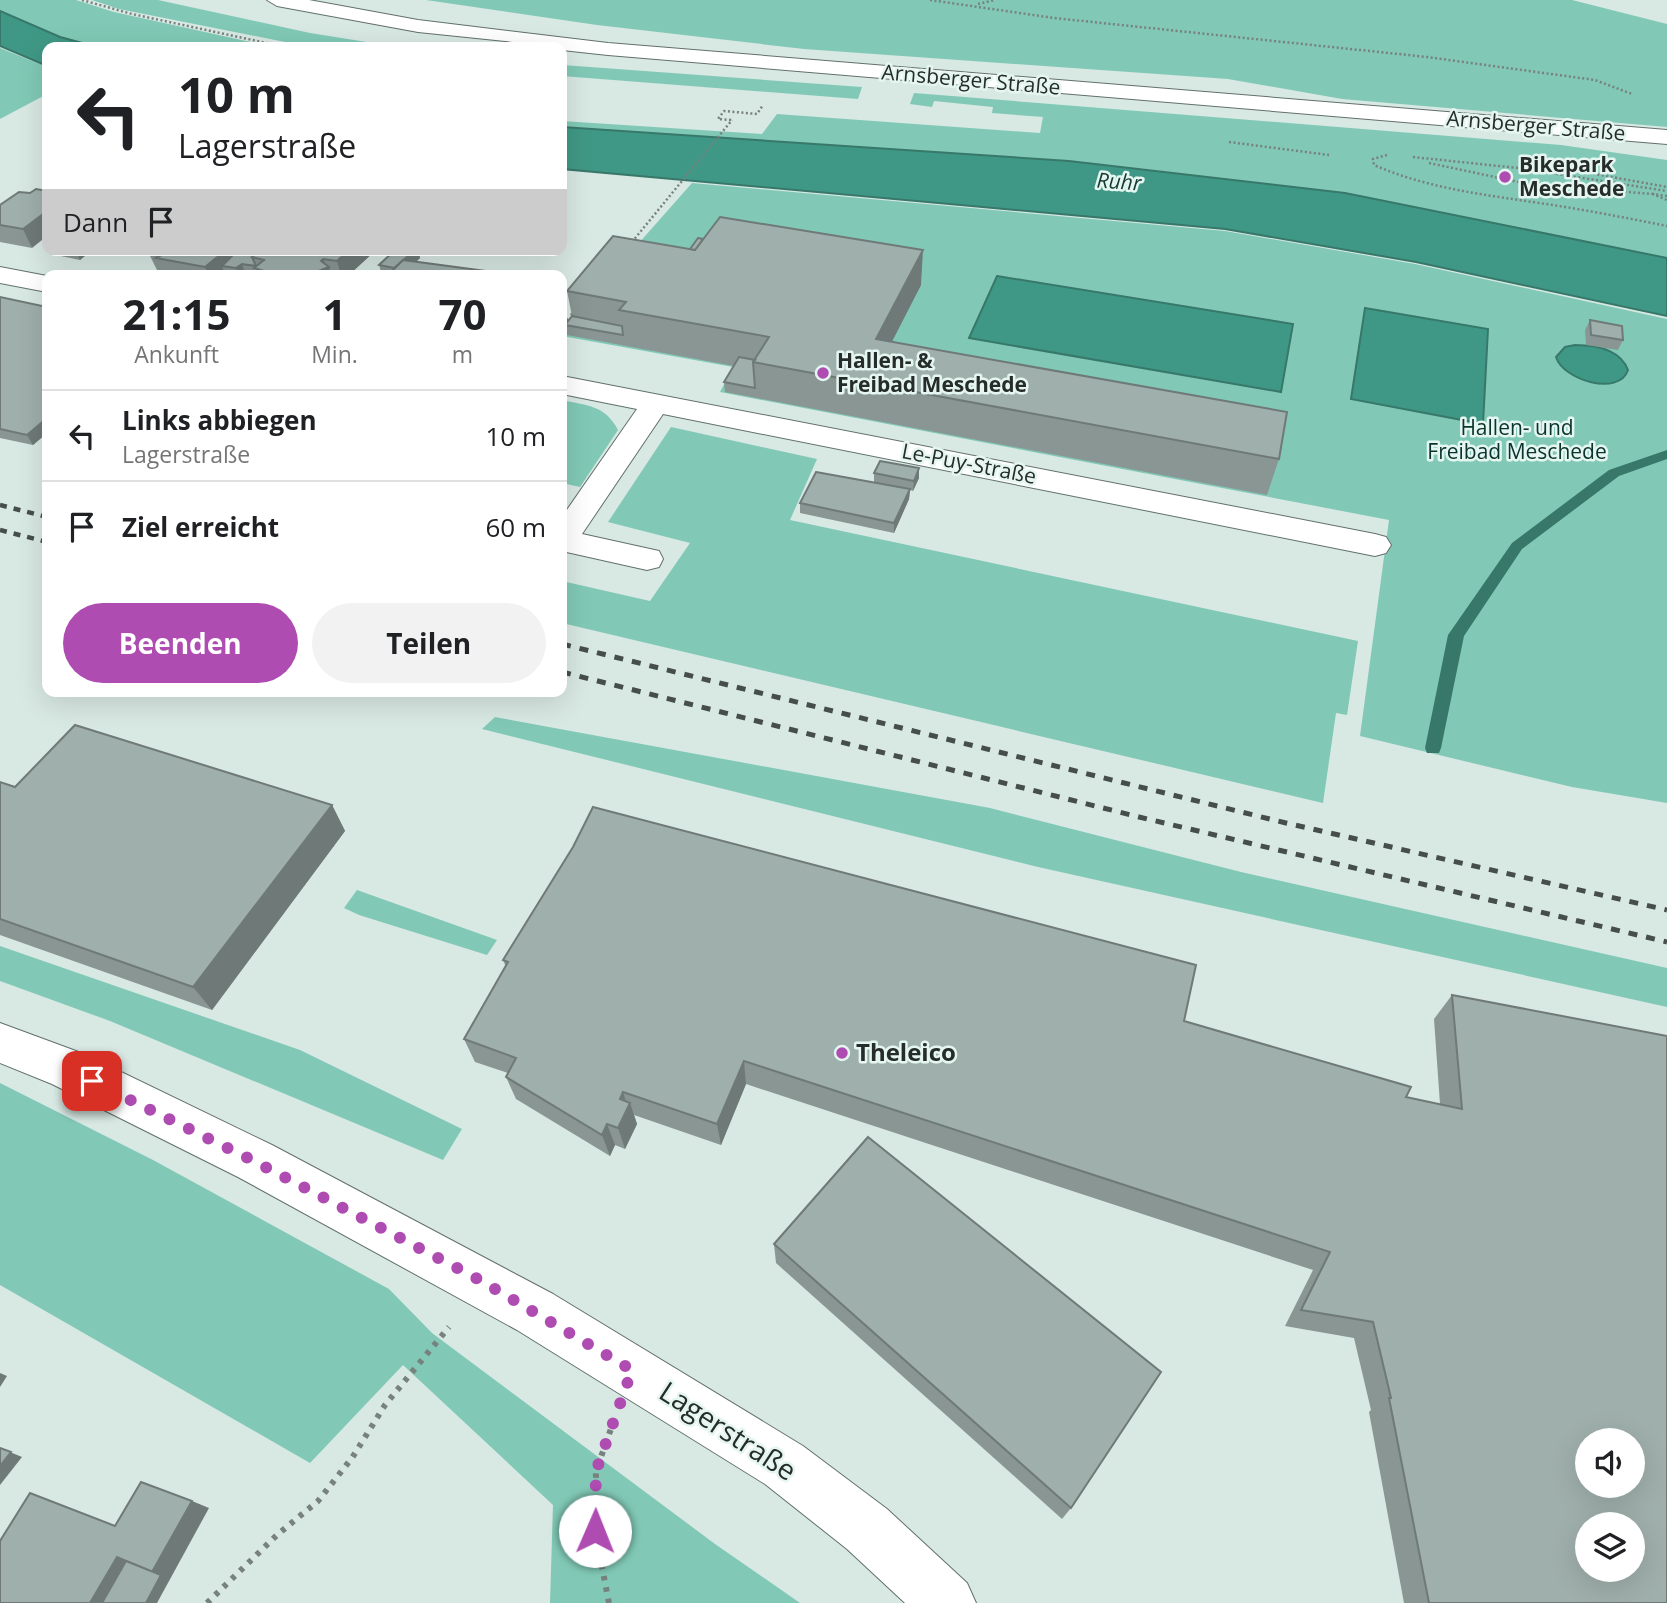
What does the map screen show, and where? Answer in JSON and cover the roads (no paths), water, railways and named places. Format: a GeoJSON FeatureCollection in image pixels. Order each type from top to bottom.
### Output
{"type":"FeatureCollection","features":[{"type":"Feature","properties":{"kind":"main road","name":"Arnsberger Straße"},"geometry":{"type":"LineString","coordinates":[[277,0],[418,26],[550,42]]}},
{"type":"Feature","properties":{"kind":"main road","name":"Arnsberger Straße"},"geometry":{"type":"LineString","coordinates":[[567,44],[1667,137]]}},
{"type":"Feature","properties":{"kind":"main road"},"geometry":{"type":"LineString","coordinates":[[0,275],[42,283]]}},
{"type":"Feature","properties":{"kind":"main road","name":"Le-Puy-Straße"},"geometry":{"type":"LineString","coordinates":[[567,386],[1375,545]]}},
{"type":"Feature","properties":{"kind":"main road"},"geometry":{"type":"LineString","coordinates":[[567,534],[656,403]]}},
{"type":"Feature","properties":{"kind":"main road"},"geometry":{"type":"LineString","coordinates":[[567,542],[647,559]]}},
{"type":"Feature","properties":{"kind":"main road","name":"Lagerstraße"},"geometry":{"type":"LineString","coordinates":[[0,1043],[68,1069],[230,1149],[478,1279],[632,1370],[784,1465],[867,1529],[947,1603]]}},
{"type":"Feature","properties":{"kind":"water"},"geometry":{"type":"Polygon","coordinates":[[[0,11],[60,37],[78,42],[42,42],[42,64],[0,46],[0,11]]]}},
{"type":"Feature","properties":{"kind":"water","name":"Ruhr"},"geometry":{"type":"Polygon","coordinates":[[[567,127],[1069,161],[1345,193],[1667,258],[1667,316],[1416,262],[1225,229],[567,169],[567,127]]]}},
{"type":"Feature","properties":{"kind":"water"},"geometry":{"type":"Polygon","coordinates":[[[997,276],[1293,324],[1281,392],[969,338],[997,276]]]}},
{"type":"Feature","properties":{"kind":"water"},"geometry":{"type":"Polygon","coordinates":[[[1365,308],[1488,329],[1483,424],[1351,399],[1365,308]]]}},
{"type":"Feature","properties":{"kind":"water"},"geometry":{"type":"Polygon","coordinates":[[[1565,347],[1598,347],[1613,353],[1628,370],[1623,378],[1614,383],[1603,384],[1579,378],[1569,373],[1556,357],[1565,347]]]}},
{"type":"Feature","properties":{"kind":"waterway"},"geometry":{"type":"LineString","coordinates":[[1433,748],[1456,635],[1517,546],[1614,473],[1667,454]]}},
{"type":"Feature","properties":{"kind":"railway"},"geometry":{"type":"LineString","coordinates":[[0,505],[42,516]]}},
{"type":"Feature","properties":{"kind":"railway"},"geometry":{"type":"LineString","coordinates":[[0,530],[42,541]]}},
{"type":"Feature","properties":{"kind":"railway"},"geometry":{"type":"LineString","coordinates":[[567,645],[1286,823],[1667,910]]}},
{"type":"Feature","properties":{"kind":"railway"},"geometry":{"type":"LineString","coordinates":[[567,673],[1139,817],[1667,942]]}},
{"type":"Feature","properties":{"kind":"place","name":"Bikepark Meschede"},"geometry":{"type":"Point","coordinates":[1505,177]}},
{"type":"Feature","properties":{"kind":"place","name":"Hallen- & Freibad Meschede"},"geometry":{"type":"Point","coordinates":[823,373]}},
{"type":"Feature","properties":{"kind":"place","name":"Theleico"},"geometry":{"type":"Point","coordinates":[842,1053]}},
{"type":"Feature","properties":{"kind":"park label","name":"Hallen- und Freibad Meschede"},"geometry":{"type":"Point","coordinates":[1517,440]}}]}
